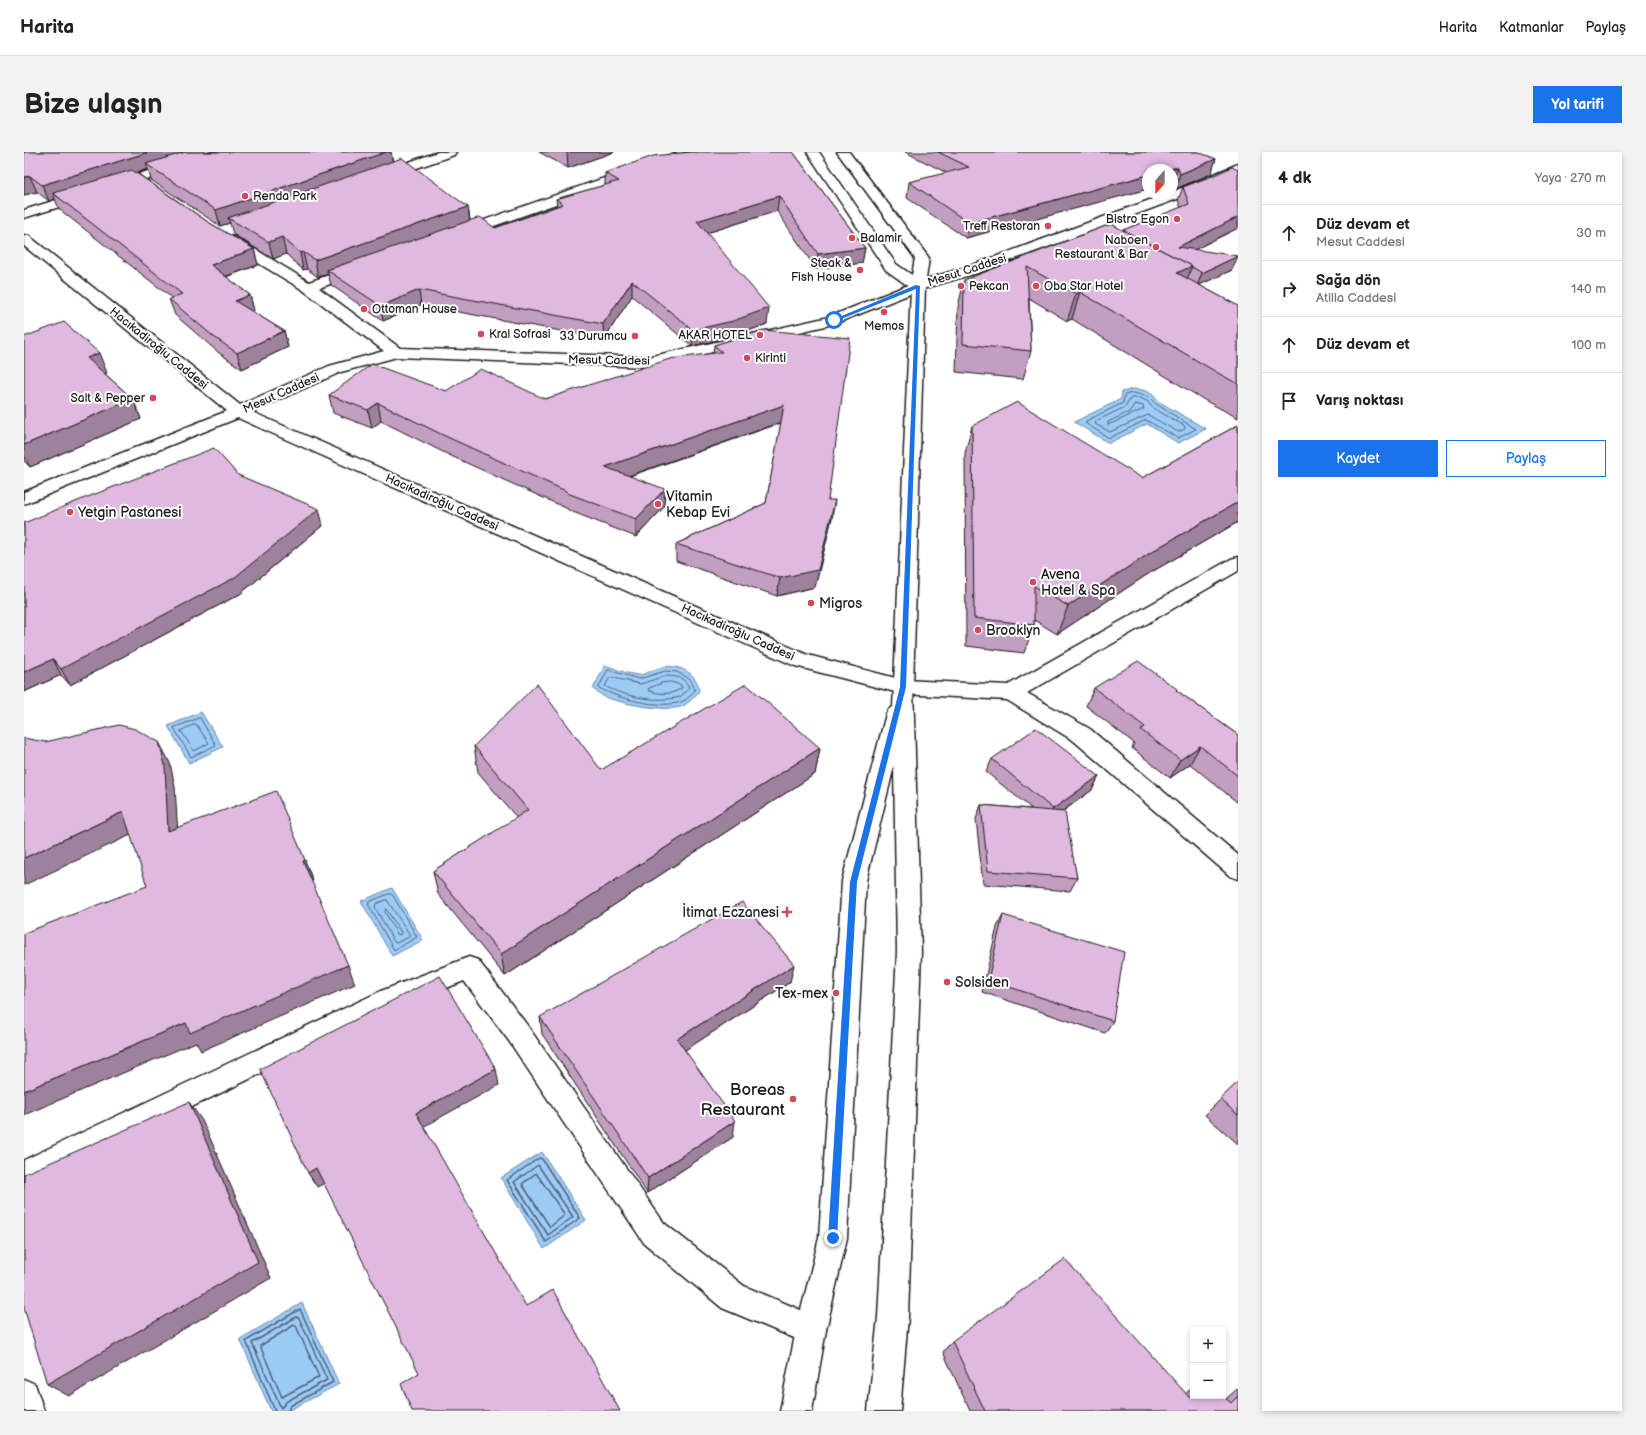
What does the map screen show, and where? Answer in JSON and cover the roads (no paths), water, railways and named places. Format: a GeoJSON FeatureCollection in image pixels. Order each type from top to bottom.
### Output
{"type":"FeatureCollection","features":[{"type":"Feature","properties":{"kind":"street"},"geometry":{"type":"LineString","coordinates":[[24,214],[222,152]]}},
{"type":"Feature","properties":{"kind":"street"},"geometry":{"type":"LineString","coordinates":[[375,178],[450,152]]}},
{"type":"Feature","properties":{"kind":"street"},"geometry":{"type":"LineString","coordinates":[[450,237],[690,152]]}},
{"type":"Feature","properties":{"kind":"street"},"geometry":{"type":"LineString","coordinates":[[813,152],[891,267],[918,286]]}},
{"type":"Feature","properties":{"kind":"street"},"geometry":{"type":"LineString","coordinates":[[843,152],[922,258],[918,286],[903,687],[909,952],[893,1317],[884,1411]]}},
{"type":"Feature","properties":{"kind":"street","name":"Mesut Caddesi"},"geometry":{"type":"LineString","coordinates":[[24,498],[238,412],[335,369],[396,352],[648,362],[834,320],[918,286],[974,269],[1081,231],[1202,185],[1238,168]]}},
{"type":"Feature","properties":{"kind":"street"},"geometry":{"type":"LineString","coordinates":[[138,178],[150,186]]}},
{"type":"Feature","properties":{"kind":"street"},"geometry":{"type":"LineString","coordinates":[[233,228],[218,233],[308,287],[396,352]]}},
{"type":"Feature","properties":{"kind":"street"},"geometry":{"type":"LineString","coordinates":[[1081,231],[1094,238]]}},
{"type":"Feature","properties":{"kind":"street","name":"Hacıkadiroğlu Caddesi"},"geometry":{"type":"LineString","coordinates":[[24,238],[238,412],[802,661],[903,687],[1011,693]]}},
{"type":"Feature","properties":{"kind":"street"},"geometry":{"type":"LineString","coordinates":[[308,287],[368,266]]}},
{"type":"Feature","properties":{"kind":"street"},"geometry":{"type":"LineString","coordinates":[[1238,563],[1011,693],[1082,735],[1238,869]]}},
{"type":"Feature","properties":{"kind":"street"},"geometry":{"type":"LineString","coordinates":[[796,1411],[811,1330],[833,1238],[854,882],[903,687]]}},
{"type":"Feature","properties":{"kind":"street"},"geometry":{"type":"LineString","coordinates":[[24,1174],[390,999],[469,968],[518,1033],[654,1233],[733,1297],[811,1330]]}},
{"type":"Feature","properties":{"kind":"street"},"geometry":{"type":"LineString","coordinates":[[24,1395],[28,1411]]}},
{"type":"Feature","properties":{"kind":"water"},"geometry":{"type":"Polygon","coordinates":[[[1133,389],[1151,393],[1158,401],[1206,429],[1178,443],[1147,424],[1109,443],[1074,422],[1121,399],[1122,392],[1133,389]]]}},
{"type":"Feature","properties":{"kind":"water"},"geometry":{"type":"Polygon","coordinates":[[[605,665],[638,675],[662,667],[675,667],[686,671],[695,679],[699,691],[688,703],[676,708],[655,708],[620,702],[603,696],[593,689],[605,665]]]}},
{"type":"Feature","properties":{"kind":"water"},"geometry":{"type":"Polygon","coordinates":[[[201,712],[223,747],[189,763],[168,726],[201,712]]]}},
{"type":"Feature","properties":{"kind":"water"},"geometry":{"type":"Polygon","coordinates":[[[392,888],[423,940],[392,956],[361,901],[392,888]]]}},
{"type":"Feature","properties":{"kind":"water"},"geometry":{"type":"Polygon","coordinates":[[[542,1152],[586,1220],[544,1249],[501,1178],[542,1152]]]}},
{"type":"Feature","properties":{"kind":"water"},"geometry":{"type":"Polygon","coordinates":[[[302,1303],[339,1384],[288,1411],[271,1411],[240,1339],[302,1303]]]}},
{"type":"Feature","properties":{"kind":"place","name":"Renda Park"},"geometry":{"type":"Point","coordinates":[245,196]}},
{"type":"Feature","properties":{"kind":"place","name":"Bistro Egon"},"geometry":{"type":"Point","coordinates":[1177,219]}},
{"type":"Feature","properties":{"kind":"place","name":"Treff Restoran"},"geometry":{"type":"Point","coordinates":[1048,226]}},
{"type":"Feature","properties":{"kind":"place","name":"Balamir"},"geometry":{"type":"Point","coordinates":[852,238]}},
{"type":"Feature","properties":{"kind":"place","name":"Naboen Restaurant & Bar"},"geometry":{"type":"Point","coordinates":[1156,247]}},
{"type":"Feature","properties":{"kind":"place","name":"Steak & Fish House"},"geometry":{"type":"Point","coordinates":[860,270]}},
{"type":"Feature","properties":{"kind":"place","name":"Pekcan"},"geometry":{"type":"Point","coordinates":[961,286]}},
{"type":"Feature","properties":{"kind":"place","name":"Oba Star Hotel"},"geometry":{"type":"Point","coordinates":[1036,286]}},
{"type":"Feature","properties":{"kind":"place","name":"Ottoman House"},"geometry":{"type":"Point","coordinates":[364,309]}},
{"type":"Feature","properties":{"kind":"place","name":"Memos"},"geometry":{"type":"Point","coordinates":[884,312]}},
{"type":"Feature","properties":{"kind":"place","name":"Kral Sofrasi"},"geometry":{"type":"Point","coordinates":[481,334]}},
{"type":"Feature","properties":{"kind":"place","name":"AKAR HOTEL"},"geometry":{"type":"Point","coordinates":[760,335]}},
{"type":"Feature","properties":{"kind":"place","name":"33 Durumcu"},"geometry":{"type":"Point","coordinates":[635,336]}},
{"type":"Feature","properties":{"kind":"place","name":"Kirinti"},"geometry":{"type":"Point","coordinates":[747,358]}},
{"type":"Feature","properties":{"kind":"place","name":"Salt & Pepper"},"geometry":{"type":"Point","coordinates":[153,398]}},
{"type":"Feature","properties":{"kind":"place","name":"Vitamin Kebap Evi"},"geometry":{"type":"Point","coordinates":[658,504]}},
{"type":"Feature","properties":{"kind":"place","name":"Yetgin Pastanesi"},"geometry":{"type":"Point","coordinates":[70,512]}},
{"type":"Feature","properties":{"kind":"place","name":"Avena Hotel & Spa"},"geometry":{"type":"Point","coordinates":[1033,582]}},
{"type":"Feature","properties":{"kind":"place","name":"Migros"},"geometry":{"type":"Point","coordinates":[811,603]}},
{"type":"Feature","properties":{"kind":"place","name":"Brooklyn"},"geometry":{"type":"Point","coordinates":[978,630]}},
{"type":"Feature","properties":{"kind":"place","name":"İtimat Eczanesi"},"geometry":{"type":"Point","coordinates":[787,912]}},
{"type":"Feature","properties":{"kind":"place","name":"Solsiden"},"geometry":{"type":"Point","coordinates":[947,982]}},
{"type":"Feature","properties":{"kind":"place","name":"Tex-mex"},"geometry":{"type":"Point","coordinates":[836,993]}},
{"type":"Feature","properties":{"kind":"place","name":"Boreas Restaurant"},"geometry":{"type":"Point","coordinates":[793,1099]}}]}
